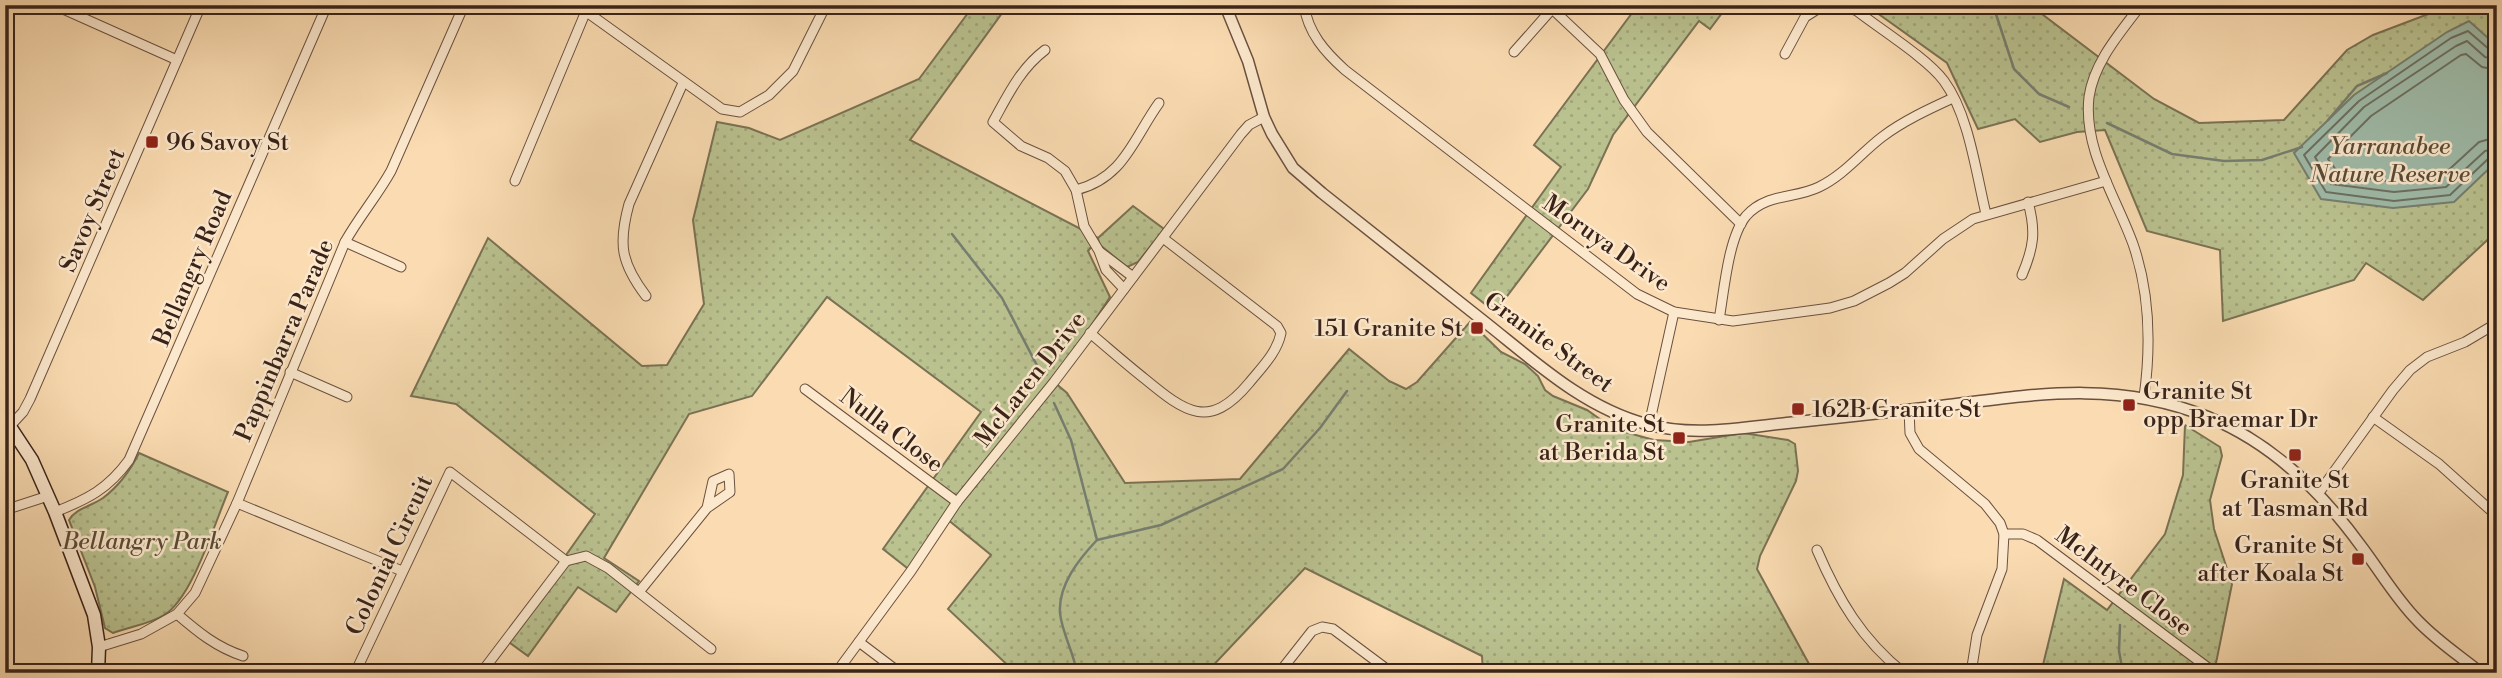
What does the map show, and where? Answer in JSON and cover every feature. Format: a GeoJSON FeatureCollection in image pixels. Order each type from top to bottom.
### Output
{"type":"FeatureCollection","features":[{"type":"Feature","properties":{"kind":"main road"},"geometry":{"type":"LineString","coordinates":[[8,422],[32,460],[94,615],[99,647],[98,673]]}},
{"type":"Feature","properties":{"kind":"street","name":"Savoy Street"},"geometry":{"type":"LineString","coordinates":[[8,422],[23,412],[30,399],[201,5]]}},
{"type":"Feature","properties":{"kind":"street","name":"Bellangry Road"},"geometry":{"type":"LineString","coordinates":[[55,512],[100,491],[116,478],[129,460],[327,5]]}},
{"type":"Feature","properties":{"kind":"street","name":"Pappinbarra Parade"},"geometry":{"type":"LineString","coordinates":[[99,647],[141,634],[177,614],[195,593],[237,503],[345,243],[391,171],[464,5]]}},
{"type":"Feature","properties":{"kind":"street"},"geometry":{"type":"LineString","coordinates":[[577,5],[722,109],[740,112],[769,95],[793,71],[826,5]]}},
{"type":"Feature","properties":{"kind":"street","name":"Granite Street"},"geometry":{"type":"LineString","coordinates":[[1225,5],[1248,61],[1264,117],[1280,150],[1293,168],[1322,194],[1568,385],[1611,412],[1649,425],[1680,430],[1715,431],[2044,393],[2108,393],[2144,397],[2198,413],[2240,432],[2290,466],[2318,494],[2359,543],[2419,623],[2481,673]]}},
{"type":"Feature","properties":{"kind":"street","name":"Moruya Drive"},"geometry":{"type":"LineString","coordinates":[[1304,5],[1311,30],[1324,52],[1345,70],[1637,294],[1675,312],[1719,320],[1748,320],[1803,313],[1854,301],[1897,278],[1958,228],[1986,214],[2106,181]]}},
{"type":"Feature","properties":{"kind":"street"},"geometry":{"type":"LineString","coordinates":[[1785,54],[1805,17],[1824,5]]}},
{"type":"Feature","properties":{"kind":"street"},"geometry":{"type":"LineString","coordinates":[[1845,5],[1857,11],[1945,82],[1961,116],[1986,214]]}},
{"type":"Feature","properties":{"kind":"street"},"geometry":{"type":"LineString","coordinates":[[2141,5],[2097,69],[2089,97],[2092,141],[2134,246],[2146,299],[2149,359],[2144,397]]}},
{"type":"Feature","properties":{"kind":"street"},"geometry":{"type":"LineString","coordinates":[[60,6],[177,60]]}},
{"type":"Feature","properties":{"kind":"street"},"geometry":{"type":"LineString","coordinates":[[1514,52],[1550,7],[1600,54],[1625,100],[1647,132],[1741,223]]}},
{"type":"Feature","properties":{"kind":"street"},"geometry":{"type":"LineString","coordinates":[[515,181],[586,10]]}},
{"type":"Feature","properties":{"kind":"street"},"geometry":{"type":"LineString","coordinates":[[1045,50],[1018,76],[993,122],[1021,146],[1057,164],[1065,171],[1076,190],[1084,226],[1099,251],[1106,270],[1124,289]]}},
{"type":"Feature","properties":{"kind":"street"},"geometry":{"type":"LineString","coordinates":[[646,296],[632,277],[625,261],[623,224],[629,204],[683,83]]}},
{"type":"Feature","properties":{"kind":"street"},"geometry":{"type":"LineString","coordinates":[[1719,320],[1734,242],[1741,223],[1752,210],[1774,198],[1826,184],[1894,129],[1953,99]]}},
{"type":"Feature","properties":{"kind":"street"},"geometry":{"type":"LineString","coordinates":[[1076,190],[1091,186],[1112,173],[1131,150],[1159,103]]}},
{"type":"Feature","properties":{"kind":"street","name":"McLaren Drive"},"geometry":{"type":"LineString","coordinates":[[836,673],[957,502],[1241,134],[1249,125],[1264,117]]}},
{"type":"Feature","properties":{"kind":"street"},"geometry":{"type":"LineString","coordinates":[[2022,275],[2033,250],[2032,216],[2028,202]]}},
{"type":"Feature","properties":{"kind":"street"},"geometry":{"type":"LineString","coordinates":[[1090,333],[1173,402],[1195,412],[1208,412],[1234,401],[1274,352],[1281,333],[1277,326],[1163,238]]}},
{"type":"Feature","properties":{"kind":"street"},"geometry":{"type":"LineString","coordinates":[[345,243],[401,267]]}},
{"type":"Feature","properties":{"kind":"street"},"geometry":{"type":"LineString","coordinates":[[1099,251],[1133,277]]}},
{"type":"Feature","properties":{"kind":"street"},"geometry":{"type":"LineString","coordinates":[[1649,425],[1675,312]]}},
{"type":"Feature","properties":{"kind":"street"},"geometry":{"type":"LineString","coordinates":[[2318,494],[2393,390],[2418,363],[2465,342],[2497,323]]}},
{"type":"Feature","properties":{"kind":"street"},"geometry":{"type":"LineString","coordinates":[[290,372],[348,397]]}},
{"type":"Feature","properties":{"kind":"street","name":"Nulla Close"},"geometry":{"type":"LineString","coordinates":[[805,390],[957,502]]}},
{"type":"Feature","properties":{"kind":"street"},"geometry":{"type":"LineString","coordinates":[[1909,410],[1910,433],[1919,449],[1985,504],[2000,523],[2004,534],[2003,569],[1977,635],[1971,673]]}},
{"type":"Feature","properties":{"kind":"street"},"geometry":{"type":"LineString","coordinates":[[2373,417],[2439,464],[2497,516]]}},
{"type":"Feature","properties":{"kind":"street","name":"Colonial Circuit"},"geometry":{"type":"LineString","coordinates":[[355,673],[450,472],[566,561]]}},
{"type":"Feature","properties":{"kind":"street"},"geometry":{"type":"LineString","coordinates":[[5,510],[48,496]]}},
{"type":"Feature","properties":{"kind":"street"},"geometry":{"type":"LineString","coordinates":[[237,503],[402,571]]}},
{"type":"Feature","properties":{"kind":"street"},"geometry":{"type":"LineString","coordinates":[[639,592],[707,508]]}},
{"type":"Feature","properties":{"kind":"street","name":"McIntyre Close"},"geometry":{"type":"LineString","coordinates":[[2004,534],[2023,534],[2037,540],[2215,673]]}},
{"type":"Feature","properties":{"kind":"street"},"geometry":{"type":"LineString","coordinates":[[1817,550],[1833,588],[1852,620],[1881,655],[1905,673]]}},
{"type":"Feature","properties":{"kind":"street"},"geometry":{"type":"LineString","coordinates":[[481,673],[566,561],[586,556],[608,568],[710,649]]}},
{"type":"Feature","properties":{"kind":"street"},"geometry":{"type":"LineString","coordinates":[[177,614],[208,641],[243,656]]}},
{"type":"Feature","properties":{"kind":"street"},"geometry":{"type":"LineString","coordinates":[[1279,673],[1312,631],[1322,626],[1333,629],[1392,673]]}},
{"type":"Feature","properties":{"kind":"street"},"geometry":{"type":"LineString","coordinates":[[859,642],[900,673]]}},
{"type":"Feature","properties":{"kind":"green space"},"geometry":{"type":"Polygon","coordinates":[[[974,5],[1001,5],[1005,9],[910,140],[1098,238],[1133,206],[1164,229],[1138,262],[1127,267],[1100,245],[1098,239],[1088,251],[1110,297],[1054,382],[1067,393],[1125,483],[1240,479],[1349,349],[1389,381],[1406,389],[1417,382],[1470,322],[1501,352],[1525,364],[1553,396],[1587,410],[1614,429],[1654,440],[1689,442],[1743,433],[1788,440],[1795,444],[1798,471],[1796,481],[1760,556],[1757,569],[1814,673],[1483,673],[1482,656],[1305,568],[1206,673],[1016,673],[948,609],[991,555],[947,519],[911,571],[883,549],[981,412],[827,297],[752,396],[689,414],[604,558],[639,581],[616,612],[578,587],[528,656],[506,640],[595,514],[456,404],[411,396],[488,238],[642,366],[667,365],[704,304],[693,220],[717,122],[749,128],[780,140],[919,79],[974,5]]]}},
{"type":"Feature","properties":{"kind":"green space"},"geometry":{"type":"Polygon","coordinates":[[[1638,5],[1728,5],[1710,29],[1699,21],[1613,135],[1588,189],[1495,312],[1471,293],[1561,167],[1534,145],[1638,5]]]}},
{"type":"Feature","properties":{"kind":"green space","name":"Yarranabee Nature Reserve"},"geometry":{"type":"Polygon","coordinates":[[[1866,5],[2030,5],[2154,99],[2199,123],[2284,120],[2347,50],[2373,35],[2452,5],[2497,5],[2497,231],[2423,300],[2366,263],[2354,280],[2223,321],[2220,250],[2147,231],[2105,130],[2077,132],[2040,142],[2015,119],[1978,129],[1947,63],[1866,5]]]}},
{"type":"Feature","properties":{"kind":"green space"},"geometry":{"type":"Polygon","coordinates":[[[2185,425],[2220,447],[2222,456],[2210,500],[2214,529],[2232,584],[2214,673],[2041,673],[2064,579],[2107,610],[2165,534],[2183,475],[2185,425]]]}},
{"type":"Feature","properties":{"kind":"green space","name":"Bellangry Park"},"geometry":{"type":"Polygon","coordinates":[[[139,453],[228,492],[193,577],[174,606],[152,621],[113,633],[105,628],[95,587],[69,520],[114,488],[139,453]]]}},
{"type":"Feature","properties":{"kind":"water"},"geometry":{"type":"Polygon","coordinates":[[[2469,21],[2497,46],[2497,161],[2454,202],[2393,208],[2321,199],[2294,153],[2354,95],[2447,32],[2469,21]]]}},
{"type":"Feature","properties":{"kind":"waterway"},"geometry":{"type":"LineString","coordinates":[[1993,5],[2014,69],[2039,94],[2069,107]]}},
{"type":"Feature","properties":{"kind":"waterway"},"geometry":{"type":"LineString","coordinates":[[2328,120],[2357,86],[2387,73]]}},
{"type":"Feature","properties":{"kind":"waterway"},"geometry":{"type":"LineString","coordinates":[[2107,123],[2172,154],[2224,161],[2262,160],[2302,147]]}},
{"type":"Feature","properties":{"kind":"waterway"},"geometry":{"type":"LineString","coordinates":[[952,234],[1002,298],[1043,377]]}},
{"type":"Feature","properties":{"kind":"waterway"},"geometry":{"type":"LineString","coordinates":[[1097,540],[1161,525],[1283,469],[1320,428],[1347,391]]}},
{"type":"Feature","properties":{"kind":"waterway"},"geometry":{"type":"LineString","coordinates":[[1054,403],[1071,440],[1097,540],[1071,573],[1060,603],[1061,620],[1077,673]]}},
{"type":"Feature","properties":{"kind":"waterway"},"geometry":{"type":"LineString","coordinates":[[2120,625],[2119,651],[2123,673]]}},
{"type":"Feature","properties":{"kind":"place","name":"96 Savoy St"},"geometry":{"type":"Point","coordinates":[152,142]}},
{"type":"Feature","properties":{"kind":"place","name":"151 Granite St"},"geometry":{"type":"Point","coordinates":[1477,328]}},
{"type":"Feature","properties":{"kind":"place","name":"Granite St opp Braemar Dr"},"geometry":{"type":"Point","coordinates":[2129,405]}},
{"type":"Feature","properties":{"kind":"place","name":"162B Granite St"},"geometry":{"type":"Point","coordinates":[1798,409]}},
{"type":"Feature","properties":{"kind":"place","name":"Granite St at Berida St"},"geometry":{"type":"Point","coordinates":[1679,438]}},
{"type":"Feature","properties":{"kind":"place","name":"Granite St at Tasman Rd"},"geometry":{"type":"Point","coordinates":[2295,455]}},
{"type":"Feature","properties":{"kind":"place","name":"Granite St after Koala St"},"geometry":{"type":"Point","coordinates":[2358,559]}}]}
